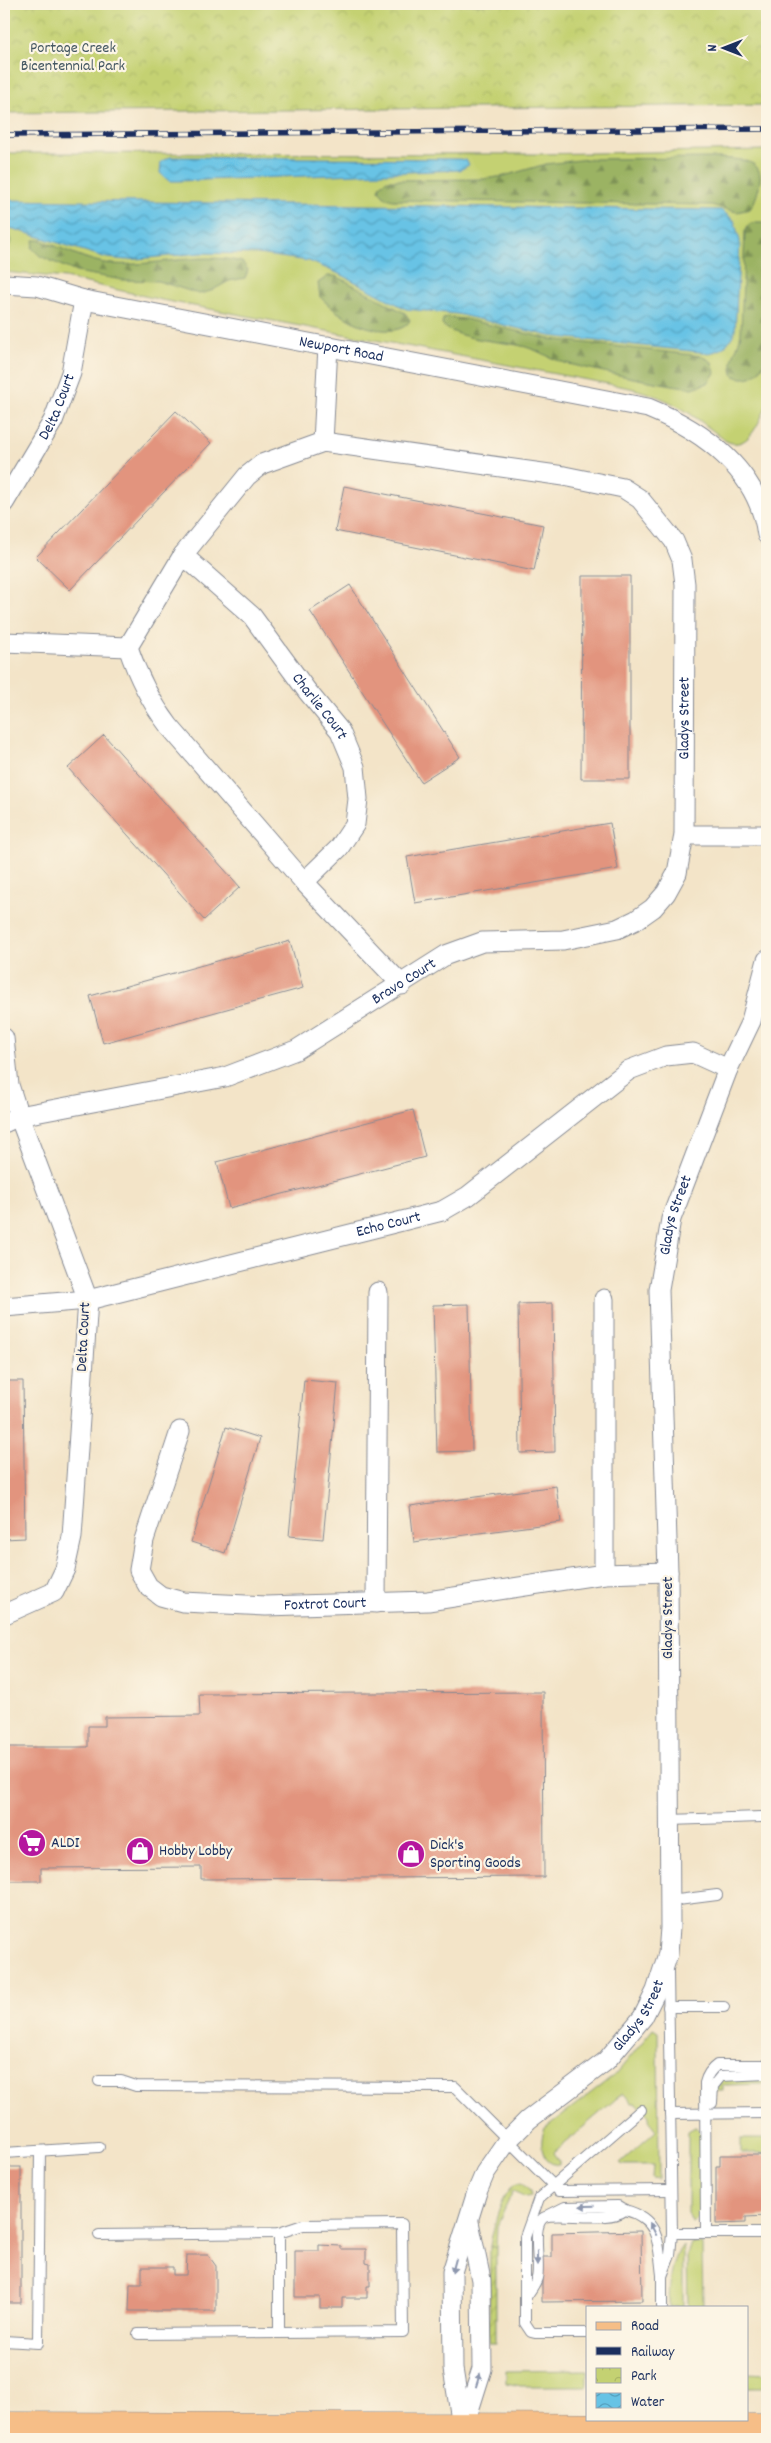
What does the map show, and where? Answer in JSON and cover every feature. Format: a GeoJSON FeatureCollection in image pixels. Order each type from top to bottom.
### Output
{"type":"FeatureCollection","features":[{"type":"Feature","properties":{"kind":"main road"},"geometry":{"type":"LineString","coordinates":[[4,2426],[330,2433],[464,2433],[705,2423],[767,2428]]}},
{"type":"Feature","properties":{"kind":"street","name":"Newport Road"},"geometry":{"type":"LineString","coordinates":[[4,284],[37,286],[84,300],[648,408],[676,420],[706,439],[730,459],[750,484],[767,535]]}},
{"type":"Feature","properties":{"kind":"street","name":"Delta Court"},"geometry":{"type":"LineString","coordinates":[[4,503],[53,420],[71,372],[84,300]]}},
{"type":"Feature","properties":{"kind":"street"},"geometry":{"type":"LineString","coordinates":[[328,346],[323,442],[262,464],[247,476],[183,555],[128,647],[138,676],[149,698],[169,726],[304,882],[402,985]]}},
{"type":"Feature","properties":{"kind":"street","name":"Gladys Street"},"geometry":{"type":"LineString","coordinates":[[323,442],[564,476],[623,488],[640,499],[674,541],[682,560],[685,601],[684,835]]}},
{"type":"Feature","properties":{"kind":"street","name":"Charlie Court"},"geometry":{"type":"LineString","coordinates":[[183,555],[252,616],[306,691],[340,732],[355,767],[358,799],[355,824],[339,848],[304,882]]}},
{"type":"Feature","properties":{"kind":"street"},"geometry":{"type":"LineString","coordinates":[[4,642],[128,647]]}},
{"type":"Feature","properties":{"kind":"street"},"geometry":{"type":"LineString","coordinates":[[684,835],[767,835]]}},
{"type":"Feature","properties":{"kind":"street","name":"Bravo Court"},"geometry":{"type":"LineString","coordinates":[[11,1120],[225,1076],[296,1050],[402,985],[446,955],[482,942],[563,940],[617,929],[636,920],[653,908],[666,893],[677,872],[684,835]]}},
{"type":"Feature","properties":{"kind":"street","name":"Gladys Street"},"geometry":{"type":"LineString","coordinates":[[464,2433],[453,2369],[452,2272],[485,2173],[507,2141],[528,2120],[606,2061],[624,2040],[647,2008],[656,1991],[668,1954],[670,1901],[668,1572],[659,1290],[671,1219],[728,1069],[751,1021],[767,960]]}},
{"type":"Feature","properties":{"kind":"street","name":"Delta Court"},"geometry":{"type":"LineString","coordinates":[[4,1038],[11,1120],[88,1300],[72,1537],[65,1569],[54,1592],[5,1614]]}},
{"type":"Feature","properties":{"kind":"street","name":"Echo Court"},"geometry":{"type":"LineString","coordinates":[[4,1307],[88,1300],[442,1211],[468,1196],[629,1070],[666,1056],[693,1053],[728,1069]]}},
{"type":"Feature","properties":{"kind":"street"},"geometry":{"type":"LineString","coordinates":[[376,1603],[378,1292]]}},
{"type":"Feature","properties":{"kind":"street"},"geometry":{"type":"LineString","coordinates":[[604,1299],[604,1574]]}},
{"type":"Feature","properties":{"kind":"street","name":"Foxtrot Court"},"geometry":{"type":"LineString","coordinates":[[180,1431],[144,1540],[139,1570],[148,1586],[162,1596],[176,1600],[208,1604],[266,1606],[428,1601],[604,1574],[668,1572]]}},
{"type":"Feature","properties":{"kind":"street"},"geometry":{"type":"LineString","coordinates":[[464,2433],[482,2369],[481,2280],[469,2220]]}},
{"type":"Feature","properties":{"kind":"lane"},"geometry":{"type":"LineString","coordinates":[[669,1820],[761,1817]]}},
{"type":"Feature","properties":{"kind":"lane"},"geometry":{"type":"LineString","coordinates":[[670,1901],[717,1895]]}},
{"type":"Feature","properties":{"kind":"lane"},"geometry":{"type":"LineString","coordinates":[[662,2276],[670,2255],[672,2233],[668,1954]]}},
{"type":"Feature","properties":{"kind":"lane"},"geometry":{"type":"LineString","coordinates":[[668,2007],[724,2007]]}},
{"type":"Feature","properties":{"kind":"lane"},"geometry":{"type":"LineString","coordinates":[[706,2233],[708,2114],[705,2083],[710,2070],[717,2065],[767,2065]]}},
{"type":"Feature","properties":{"kind":"lane"},"geometry":{"type":"LineString","coordinates":[[708,2114],[712,2092],[716,2081],[721,2076],[767,2074]]}},
{"type":"Feature","properties":{"kind":"lane"},"geometry":{"type":"LineString","coordinates":[[99,2081],[121,2081],[136,2086],[455,2087],[559,2191],[671,2190]]}},
{"type":"Feature","properties":{"kind":"lane"},"geometry":{"type":"LineString","coordinates":[[586,2333],[531,2332],[524,2323],[525,2237],[540,2198],[641,2110]]}},
{"type":"Feature","properties":{"kind":"lane"},"geometry":{"type":"LineString","coordinates":[[670,2114],[767,2113]]}},
{"type":"Feature","properties":{"kind":"lane"},"geometry":{"type":"LineString","coordinates":[[4,2153],[99,2147]]}},
{"type":"Feature","properties":{"kind":"lane"},"geometry":{"type":"LineString","coordinates":[[4,2341],[38,2343],[40,2151]]}},
{"type":"Feature","properties":{"kind":"lane"},"geometry":{"type":"LineString","coordinates":[[524,2300],[537,2278],[538,2226],[542,2218],[549,2215],[566,2217],[618,2216],[626,2210],[638,2213],[647,2219],[656,2233],[662,2276],[662,2306]]}},
{"type":"Feature","properties":{"kind":"lane"},"geometry":{"type":"LineString","coordinates":[[99,2235],[279,2232],[303,2225],[402,2224],[403,2332],[138,2334]]}},
{"type":"Feature","properties":{"kind":"lane"},"geometry":{"type":"LineString","coordinates":[[279,2232],[279,2332]]}},
{"type":"Feature","properties":{"kind":"lane"},"geometry":{"type":"LineString","coordinates":[[672,2233],[767,2233]]}},
{"type":"Feature","properties":{"kind":"green space","name":"Portage Creek Bicentennial Park"},"geometry":{"type":"Polygon","coordinates":[[[4,4],[767,4],[767,105],[4,113],[4,4]]]}},
{"type":"Feature","properties":{"kind":"green space"},"geometry":{"type":"Polygon","coordinates":[[[767,150],[767,405],[757,426],[747,439],[741,442],[726,441],[682,408],[659,397],[630,388],[162,300],[65,278],[4,272],[4,153],[535,154],[767,150]]]}},
{"type":"Feature","properties":{"kind":"green space"},"geometry":{"type":"Polygon","coordinates":[[[720,158],[750,162],[759,171],[759,187],[750,209],[737,212],[711,205],[393,200],[386,198],[379,190],[381,184],[387,180],[484,179],[504,176],[546,164],[588,159],[720,158]]]}},
{"type":"Feature","properties":{"kind":"green space"},"geometry":{"type":"Polygon","coordinates":[[[763,222],[767,227],[767,355],[760,371],[751,377],[740,378],[734,376],[732,364],[741,332],[745,231],[749,224],[763,222]]]}},
{"type":"Feature","properties":{"kind":"green space"},"geometry":{"type":"Polygon","coordinates":[[[4,230],[9,233],[12,241],[4,253],[4,230]]]}},
{"type":"Feature","properties":{"kind":"green space"},"geometry":{"type":"Polygon","coordinates":[[[34,240],[40,240],[103,263],[128,264],[210,258],[242,262],[248,270],[245,278],[229,281],[211,291],[199,294],[158,281],[123,280],[76,272],[40,256],[32,248],[34,240]]]}},
{"type":"Feature","properties":{"kind":"green space"},"geometry":{"type":"Polygon","coordinates":[[[328,276],[335,276],[344,280],[405,313],[410,320],[401,328],[379,330],[348,319],[320,297],[318,283],[328,276]]]}},
{"type":"Feature","properties":{"kind":"green space"},"geometry":{"type":"Polygon","coordinates":[[[447,317],[465,319],[550,339],[702,356],[712,362],[715,373],[708,383],[692,388],[612,374],[565,363],[526,347],[460,335],[442,325],[443,319],[447,317]]]}},
{"type":"Feature","properties":{"kind":"green space"},"geometry":{"type":"Polygon","coordinates":[[[653,2029],[658,2032],[659,2179],[652,2178],[653,2165],[623,2165],[620,2163],[656,2131],[648,2121],[649,2116],[637,2103],[632,2103],[623,2093],[553,2153],[559,2161],[559,2165],[548,2161],[542,2145],[545,2128],[617,2073],[653,2029]]]}},
{"type":"Feature","properties":{"kind":"green space"},"geometry":{"type":"Polygon","coordinates":[[[767,2077],[767,2084],[723,2085],[723,2091],[716,2091],[723,2079],[767,2077]]]}},
{"type":"Feature","properties":{"kind":"green space"},"geometry":{"type":"Polygon","coordinates":[[[695,2127],[701,2129],[701,2217],[692,2222],[688,2213],[688,2131],[695,2127]]]}},
{"type":"Feature","properties":{"kind":"green space"},"geometry":{"type":"Polygon","coordinates":[[[741,2139],[767,2139],[767,2153],[741,2153],[741,2139]]]}},
{"type":"Feature","properties":{"kind":"green space"},"geometry":{"type":"Polygon","coordinates":[[[521,2183],[530,2191],[531,2196],[526,2197],[513,2191],[497,2226],[496,2248],[490,2246],[496,2219],[504,2199],[514,2185],[521,2183]]]}},
{"type":"Feature","properties":{"kind":"green space"},"geometry":{"type":"Polygon","coordinates":[[[691,2243],[702,2244],[703,2306],[688,2306],[687,2255],[691,2243]]]}},
{"type":"Feature","properties":{"kind":"green space"},"geometry":{"type":"Polygon","coordinates":[[[683,2245],[683,2306],[669,2306],[673,2266],[683,2245]]]}},
{"type":"Feature","properties":{"kind":"green space"},"geometry":{"type":"Polygon","coordinates":[[[490,2246],[496,2248],[496,2343],[489,2343],[490,2246]]]}},
{"type":"Feature","properties":{"kind":"green space"},"geometry":{"type":"Polygon","coordinates":[[[586,2370],[586,2386],[521,2386],[506,2383],[506,2371],[586,2370]]]}},
{"type":"Feature","properties":{"kind":"green space"},"geometry":{"type":"Polygon","coordinates":[[[748,2373],[767,2374],[767,2388],[748,2388],[748,2373]]]}},
{"type":"Feature","properties":{"kind":"water"},"geometry":{"type":"Polygon","coordinates":[[[170,157],[459,159],[466,160],[469,165],[460,170],[169,181],[160,173],[161,162],[170,157]]]}},
{"type":"Feature","properties":{"kind":"water"},"geometry":{"type":"Polygon","coordinates":[[[4,200],[721,210],[734,220],[740,241],[735,331],[725,346],[709,353],[550,336],[457,314],[406,309],[344,276],[309,261],[258,254],[201,253],[126,260],[107,258],[4,226],[4,200]]]}},
{"type":"Feature","properties":{"kind":"building"},"geometry":{"type":"Polygon","coordinates":[[[176,411],[211,443],[70,590],[36,557],[176,411]]]}},
{"type":"Feature","properties":{"kind":"building"},"geometry":{"type":"Polygon","coordinates":[[[344,486],[543,525],[534,571],[335,531],[344,486]]]}},
{"type":"Feature","properties":{"kind":"building"},"geometry":{"type":"Polygon","coordinates":[[[582,576],[630,576],[630,779],[581,779],[582,576]]]}},
{"type":"Feature","properties":{"kind":"building"},"geometry":{"type":"Polygon","coordinates":[[[350,585],[460,757],[421,782],[310,611],[350,585]]]}},
{"type":"Feature","properties":{"kind":"building"},"geometry":{"type":"Polygon","coordinates":[[[104,735],[240,887],[204,920],[68,768],[104,735]]]}},
{"type":"Feature","properties":{"kind":"building"},"geometry":{"type":"Polygon","coordinates":[[[610,823],[618,869],[415,903],[407,857],[610,823]]]}},
{"type":"Feature","properties":{"kind":"building"},"geometry":{"type":"Polygon","coordinates":[[[290,941],[303,988],[103,1043],[90,996],[290,941]]]}},
{"type":"Feature","properties":{"kind":"building"},"geometry":{"type":"Polygon","coordinates":[[[413,1110],[425,1157],[229,1208],[217,1162],[413,1110]]]}},
{"type":"Feature","properties":{"kind":"building"},"geometry":{"type":"Polygon","coordinates":[[[553,1303],[555,1452],[520,1453],[518,1304],[553,1303]]]}},
{"type":"Feature","properties":{"kind":"building"},"geometry":{"type":"Polygon","coordinates":[[[469,1304],[472,1451],[437,1452],[433,1305],[469,1304]]]}},
{"type":"Feature","properties":{"kind":"building"},"geometry":{"type":"Polygon","coordinates":[[[304,1380],[338,1383],[323,1539],[289,1536],[304,1380]]]}},
{"type":"Feature","properties":{"kind":"building"},"geometry":{"type":"Polygon","coordinates":[[[4,1381],[23,1381],[25,1538],[4,1539],[4,1381]]]}},
{"type":"Feature","properties":{"kind":"building"},"geometry":{"type":"Polygon","coordinates":[[[226,1427],[260,1438],[225,1553],[191,1542],[226,1427]]]}},
{"type":"Feature","properties":{"kind":"building"},"geometry":{"type":"Polygon","coordinates":[[[556,1486],[561,1522],[414,1542],[410,1506],[556,1486]]]}},
{"type":"Feature","properties":{"kind":"building"},"geometry":{"type":"Polygon","coordinates":[[[543,1692],[544,1877],[201,1879],[201,1867],[41,1868],[41,1881],[4,1881],[5,1747],[88,1747],[88,1726],[105,1726],[105,1717],[200,1716],[199,1694],[543,1692]]]}},
{"type":"Feature","properties":{"kind":"building"},"geometry":{"type":"Polygon","coordinates":[[[720,2155],[767,2155],[767,2216],[746,2217],[746,2223],[716,2224],[716,2166],[720,2166],[720,2155]]]}},
{"type":"Feature","properties":{"kind":"building"},"geometry":{"type":"Polygon","coordinates":[[[4,2167],[21,2167],[21,2303],[4,2303],[4,2167]]]}},
{"type":"Feature","properties":{"kind":"building"},"geometry":{"type":"Polygon","coordinates":[[[641,2231],[642,2301],[542,2302],[542,2257],[552,2257],[552,2233],[641,2231]]]}},
{"type":"Feature","properties":{"kind":"building"},"geometry":{"type":"Polygon","coordinates":[[[319,2245],[341,2246],[341,2249],[366,2249],[366,2263],[370,2264],[370,2286],[367,2286],[367,2298],[342,2298],[342,2308],[320,2308],[320,2297],[295,2297],[295,2251],[319,2251],[319,2245]]]}},
{"type":"Feature","properties":{"kind":"building"},"geometry":{"type":"Polygon","coordinates":[[[187,2255],[208,2255],[216,2266],[216,2311],[129,2311],[130,2284],[142,2284],[142,2267],[173,2267],[173,2275],[186,2275],[187,2255]]]}},
{"type":"Feature","properties":{"kind":"railway"},"geometry":{"type":"LineString","coordinates":[[4,135],[767,129]]}},
{"type":"Feature","properties":{"kind":"place","name":"ALDI"},"geometry":{"type":"Point","coordinates":[32,1843]}},
{"type":"Feature","properties":{"kind":"place","name":"Hobby Lobby"},"geometry":{"type":"Point","coordinates":[140,1851]}},
{"type":"Feature","properties":{"kind":"place","name":"Dick's Sporting Goods"},"geometry":{"type":"Point","coordinates":[411,1854]}}]}
